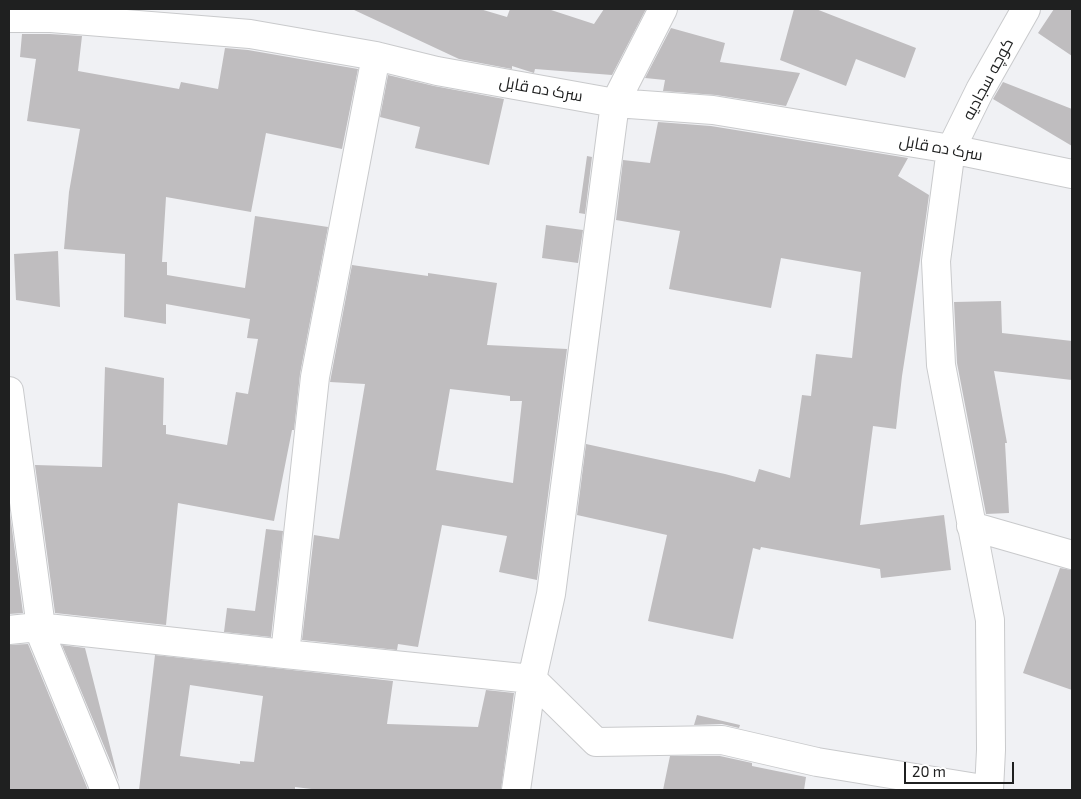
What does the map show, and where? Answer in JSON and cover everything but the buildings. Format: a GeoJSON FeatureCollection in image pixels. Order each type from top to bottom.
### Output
{"type":"FeatureCollection","features":[{"type":"Feature","properties":{"kind":"street"},"geometry":{"type":"LineString","coordinates":[[516,790],[532,679],[551,594],[615,103],[663,9]]}},
{"type":"Feature","properties":{"kind":"street","name":"کوچه سجادیه"},"geometry":{"type":"LineString","coordinates":[[989,790],[991,750],[990,620],[941,365],[936,261],[951,149],[980,90],[1026,9]]}},
{"type":"Feature","properties":{"kind":"street","name":"سرک ده قابل"},"geometry":{"type":"LineString","coordinates":[[9,18],[51,18],[80,14],[250,34],[376,56],[437,71],[615,103],[713,110],[951,149],[1072,174]]}},
{"type":"Feature","properties":{"kind":"street"},"geometry":{"type":"LineString","coordinates":[[284,654],[316,378],[376,56]]}},
{"type":"Feature","properties":{"kind":"street"},"geometry":{"type":"LineString","coordinates":[[9,392],[40,620],[38,627],[105,790]]}},
{"type":"Feature","properties":{"kind":"street"},"geometry":{"type":"LineString","coordinates":[[971,526],[1072,555]]}},
{"type":"Feature","properties":{"kind":"street"},"geometry":{"type":"LineString","coordinates":[[9,630],[38,627],[532,679],[596,742],[722,740],[817,762],[989,790]]}}]}
